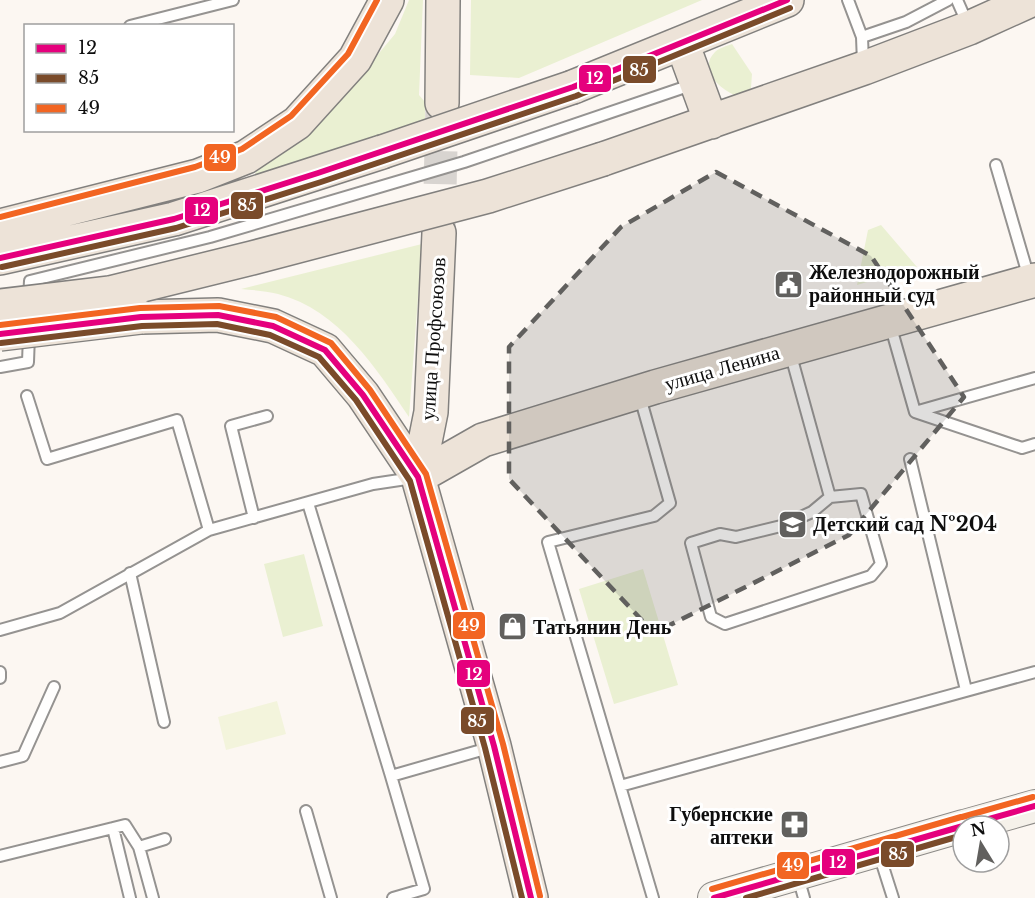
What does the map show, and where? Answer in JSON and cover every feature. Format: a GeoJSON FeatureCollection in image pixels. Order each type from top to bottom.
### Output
{"type":"FeatureCollection","features":[{"type":"Feature","properties":{"kind":"main road"},"geometry":{"type":"LineString","coordinates":[[0,226],[198,176],[246,157],[297,123],[355,59],[387,0]]}},
{"type":"Feature","properties":{"kind":"main road"},"geometry":{"type":"LineString","coordinates":[[442,103],[443,0]]}},
{"type":"Feature","properties":{"kind":"main road"},"geometry":{"type":"LineString","coordinates":[[0,258],[174,219],[573,87],[787,0]]}},
{"type":"Feature","properties":{"kind":"main road"},"geometry":{"type":"LineString","coordinates":[[0,306],[110,293],[488,196],[711,122],[863,53],[963,14],[1031,0]]}},
{"type":"Feature","properties":{"kind":"main road"},"geometry":{"type":"LineString","coordinates":[[682,44],[711,122]]}},
{"type":"Feature","properties":{"kind":"main road","name":"улица Профсоюзов"},"geometry":{"type":"LineString","coordinates":[[439,233],[431,412],[418,477],[494,746],[531,898]]}},
{"type":"Feature","properties":{"kind":"main road","name":"улица Ленина"},"geometry":{"type":"LineString","coordinates":[[418,477],[483,440],[638,392],[1033,280]]}},
{"type":"Feature","properties":{"kind":"main road"},"geometry":{"type":"LineString","coordinates":[[0,334],[141,317],[218,315],[273,326],[325,350],[363,395],[418,477]]}},
{"type":"Feature","properties":{"kind":"main road"},"geometry":{"type":"LineString","coordinates":[[1006,814],[1035,806]]}},
{"type":"Feature","properties":{"kind":"main road"},"geometry":{"type":"LineString","coordinates":[[714,898],[800,886],[878,850],[951,829]]}},
{"type":"Feature","properties":{"kind":"lane"},"geometry":{"type":"LineString","coordinates":[[138,24],[233,0]]}},
{"type":"Feature","properties":{"kind":"lane"},"geometry":{"type":"LineString","coordinates":[[849,0],[863,53],[906,22],[948,0]]}},
{"type":"Feature","properties":{"kind":"lane"},"geometry":{"type":"LineString","coordinates":[[0,367],[28,362],[30,281],[210,237],[464,162],[697,83]]}},
{"type":"Feature","properties":{"kind":"lane"},"geometry":{"type":"LineString","coordinates":[[996,165],[1033,280]]}},
{"type":"Feature","properties":{"kind":"lane"},"geometry":{"type":"LineString","coordinates":[[890,320],[915,412]]}},
{"type":"Feature","properties":{"kind":"lane"},"geometry":{"type":"LineString","coordinates":[[789,349],[830,497]]}},
{"type":"Feature","properties":{"kind":"lane"},"geometry":{"type":"LineString","coordinates":[[915,412],[1035,378]]}},
{"type":"Feature","properties":{"kind":"lane"},"geometry":{"type":"LineString","coordinates":[[638,392],[670,503],[654,516],[548,542],[653,898]]}},
{"type":"Feature","properties":{"kind":"lane"},"geometry":{"type":"LineString","coordinates":[[27,396],[47,459],[177,420],[209,530]]}},
{"type":"Feature","properties":{"kind":"lane"},"geometry":{"type":"LineString","coordinates":[[915,412],[1022,447],[1035,444]]}},
{"type":"Feature","properties":{"kind":"lane"},"geometry":{"type":"LineString","coordinates":[[254,518],[231,426],[267,416]]}},
{"type":"Feature","properties":{"kind":"lane"},"geometry":{"type":"LineString","coordinates":[[910,459],[966,690]]}},
{"type":"Feature","properties":{"kind":"lane"},"geometry":{"type":"LineString","coordinates":[[0,630],[60,613],[209,530],[373,484],[418,477]]}},
{"type":"Feature","properties":{"kind":"lane"},"geometry":{"type":"LineString","coordinates":[[861,494],[881,564],[871,576],[724,624],[711,617],[691,543],[720,534],[736,537],[781,526],[812,512],[830,497],[861,494]]}},
{"type":"Feature","properties":{"kind":"lane"},"geometry":{"type":"LineString","coordinates":[[308,503],[424,889],[393,898]]}},
{"type":"Feature","properties":{"kind":"lane"},"geometry":{"type":"LineString","coordinates":[[130,573],[164,722]]}},
{"type":"Feature","properties":{"kind":"lane"},"geometry":{"type":"LineString","coordinates":[[0,672],[0,678]]}},
{"type":"Feature","properties":{"kind":"lane"},"geometry":{"type":"LineString","coordinates":[[620,786],[1035,672]]}},
{"type":"Feature","properties":{"kind":"lane"},"geometry":{"type":"LineString","coordinates":[[0,762],[23,756],[54,687]]}},
{"type":"Feature","properties":{"kind":"lane"},"geometry":{"type":"LineString","coordinates":[[391,776],[494,746]]}},
{"type":"Feature","properties":{"kind":"lane"},"geometry":{"type":"LineString","coordinates":[[306,811],[331,898]]}},
{"type":"Feature","properties":{"kind":"lane"},"geometry":{"type":"LineString","coordinates":[[0,856],[125,825],[139,847],[153,898]]}},
{"type":"Feature","properties":{"kind":"lane"},"geometry":{"type":"LineString","coordinates":[[113,828],[130,898]]}},
{"type":"Feature","properties":{"kind":"lane"},"geometry":{"type":"LineString","coordinates":[[139,847],[165,839]]}},
{"type":"Feature","properties":{"kind":"lane"},"geometry":{"type":"LineString","coordinates":[[878,850],[893,898]]}},
{"type":"Feature","properties":{"kind":"highlighted area"},"geometry":{"type":"Polygon","coordinates":[[[716,172],[871,256],[964,397],[849,535],[654,633],[509,479],[509,347],[621,227],[716,172]]]}},
{"type":"Feature","properties":{"kind":"green space"},"geometry":{"type":"Polygon","coordinates":[[[409,0],[423,0],[419,95],[425,102],[425,125],[259,182],[255,173],[334,107],[395,34],[409,0]]]}},
{"type":"Feature","properties":{"kind":"green space"},"geometry":{"type":"Polygon","coordinates":[[[471,0],[702,0],[519,78],[470,75],[471,0]]]}},
{"type":"Feature","properties":{"kind":"green space"},"geometry":{"type":"Polygon","coordinates":[[[732,44],[752,74],[751,88],[737,96],[718,84],[709,66],[710,59],[715,52],[732,44]]]}},
{"type":"Feature","properties":{"kind":"green space"},"geometry":{"type":"Polygon","coordinates":[[[881,225],[917,267],[857,285],[868,230],[881,225]]]}},
{"type":"Feature","properties":{"kind":"green space"},"geometry":{"type":"Polygon","coordinates":[[[422,244],[409,417],[383,379],[354,343],[320,313],[278,294],[241,289],[422,244]]]}},
{"type":"Feature","properties":{"kind":"green space"},"geometry":{"type":"Polygon","coordinates":[[[304,554],[323,626],[283,637],[264,564],[304,554]]]}},
{"type":"Feature","properties":{"kind":"green space"},"geometry":{"type":"Polygon","coordinates":[[[643,569],[678,685],[614,704],[579,589],[643,569]]]}},
{"type":"Feature","properties":{"kind":"green space"},"geometry":{"type":"Polygon","coordinates":[[[277,701],[286,734],[226,750],[218,717],[277,701]]]}},
{"type":"Feature","properties":{"kind":"tunnel"},"geometry":{"type":"LineString","coordinates":[[439,233],[442,105]]}},
{"type":"Feature","properties":{"kind":"transit line","name":"49"},"geometry":{"type":"LineString","coordinates":[[0,217],[195,167],[242,149],[291,116],[348,54],[377,0]]}},
{"type":"Feature","properties":{"kind":"transit line","name":"12"},"geometry":{"type":"LineString","coordinates":[[0,258],[174,219],[318,173],[573,87],[787,0]]}},
{"type":"Feature","properties":{"kind":"transit line","name":"85"},"geometry":{"type":"LineString","coordinates":[[2,267],[176,228],[321,182],[576,96],[790,8]]}},
{"type":"Feature","properties":{"kind":"transit line","name":"49"},"geometry":{"type":"LineString","coordinates":[[0,325],[140,308],[219,306],[276,317],[331,343],[370,390],[426,474],[503,744],[540,896]]}},
{"type":"Feature","properties":{"kind":"transit line","name":"12"},"geometry":{"type":"LineString","coordinates":[[0,334],[141,317],[218,315],[273,326],[325,350],[363,395],[418,477],[494,746],[531,898]]}},
{"type":"Feature","properties":{"kind":"transit line","name":"85"},"geometry":{"type":"LineString","coordinates":[[1,343],[142,326],[217,324],[270,335],[319,357],[356,400],[410,481],[485,748],[522,898]]}},
{"type":"Feature","properties":{"kind":"transit line","name":"49"},"geometry":{"type":"LineString","coordinates":[[973,814],[1033,797]]}},
{"type":"Feature","properties":{"kind":"transit line","name":"12"},"geometry":{"type":"LineString","coordinates":[[1007,814],[1035,806]]}},
{"type":"Feature","properties":{"kind":"transit line","name":"49"},"geometry":{"type":"LineString","coordinates":[[712,889],[951,820]]}},
{"type":"Feature","properties":{"kind":"transit line","name":"12"},"geometry":{"type":"LineString","coordinates":[[714,898],[951,829]]}},
{"type":"Feature","properties":{"kind":"transit line","name":"85"},"geometry":{"type":"LineString","coordinates":[[746,898],[951,838]]}},
{"type":"Feature","properties":{"kind":"place","name":"Железнодорожный районный суд"},"geometry":{"type":"Point","coordinates":[788,284]}},
{"type":"Feature","properties":{"kind":"place","name":"Детский сад №204"},"geometry":{"type":"Point","coordinates":[792,524]}},
{"type":"Feature","properties":{"kind":"place","name":"Татьянин День"},"geometry":{"type":"Point","coordinates":[512,627]}},
{"type":"Feature","properties":{"kind":"place","name":"Губернские аптеки"},"geometry":{"type":"Point","coordinates":[794,825]}}]}
